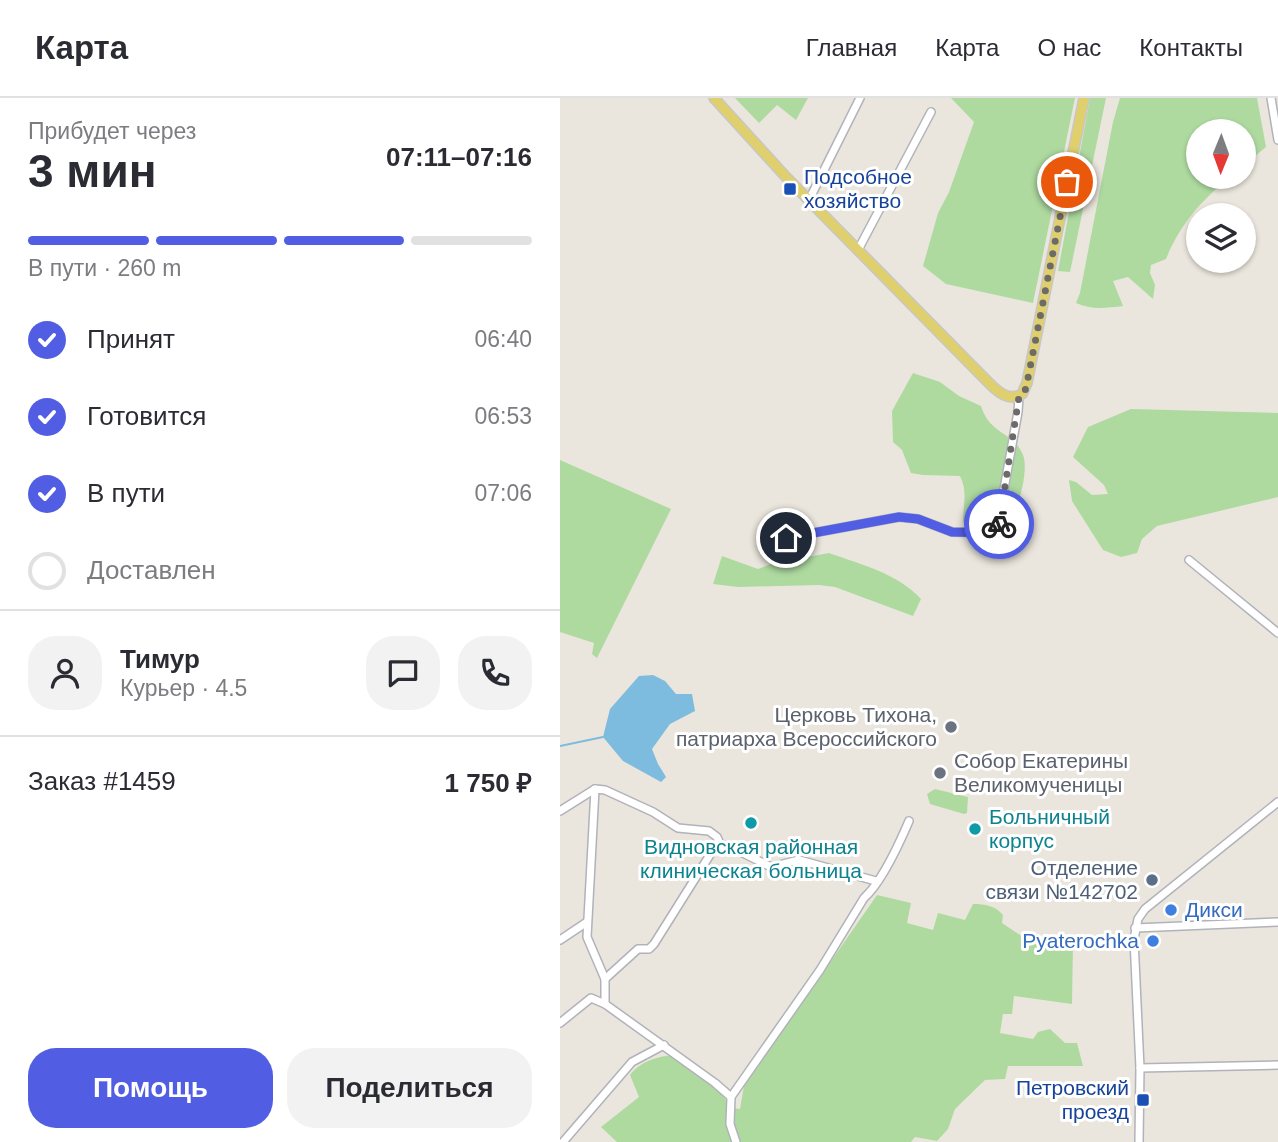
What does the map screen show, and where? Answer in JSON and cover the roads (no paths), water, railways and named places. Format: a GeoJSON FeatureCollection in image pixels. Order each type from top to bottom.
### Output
{"type":"FeatureCollection","features":[{"type":"Feature","properties":{"kind":"main road"},"geometry":{"type":"LineString","coordinates":[[714,98],[808,201],[997,391],[1005,396],[1019,397],[1025,391],[1084,98]]}},
{"type":"Feature","properties":{"kind":"street"},"geometry":{"type":"LineString","coordinates":[[808,201],[860,98]]}},
{"type":"Feature","properties":{"kind":"street"},"geometry":{"type":"LineString","coordinates":[[1271,98],[1278,139]]}},
{"type":"Feature","properties":{"kind":"street"},"geometry":{"type":"LineString","coordinates":[[858,250],[931,112]]}},
{"type":"Feature","properties":{"kind":"street"},"geometry":{"type":"LineString","coordinates":[[783,519],[786,538],[899,517],[918,519],[952,532],[996,533],[1019,397]]}},
{"type":"Feature","properties":{"kind":"street"},"geometry":{"type":"LineString","coordinates":[[1189,560],[1278,633]]}},
{"type":"Feature","properties":{"kind":"street"},"geometry":{"type":"LineString","coordinates":[[560,811],[595,789],[606,790],[653,812],[678,828],[709,831],[717,837],[720,844],[771,867],[799,860],[876,881]]}},
{"type":"Feature","properties":{"kind":"street"},"geometry":{"type":"LineString","coordinates":[[595,789],[596,816],[592,831],[587,937],[605,979],[605,1004]]}},
{"type":"Feature","properties":{"kind":"street"},"geometry":{"type":"LineString","coordinates":[[1139,1142],[1135,928],[1144,909],[1278,802]]}},
{"type":"Feature","properties":{"kind":"street"},"geometry":{"type":"LineString","coordinates":[[736,1142],[730,1124],[731,1097],[820,970],[885,869],[909,821]]}},
{"type":"Feature","properties":{"kind":"street"},"geometry":{"type":"LineString","coordinates":[[605,979],[638,948],[649,949],[654,944],[713,850],[720,844]]}},
{"type":"Feature","properties":{"kind":"street"},"geometry":{"type":"LineString","coordinates":[[560,940],[587,922]]}},
{"type":"Feature","properties":{"kind":"street"},"geometry":{"type":"LineString","coordinates":[[1135,928],[1278,922]]}},
{"type":"Feature","properties":{"kind":"street"},"geometry":{"type":"LineString","coordinates":[[560,1023],[591,998],[605,1004],[731,1097]]}},
{"type":"Feature","properties":{"kind":"street"},"geometry":{"type":"LineString","coordinates":[[563,1142],[632,1062],[664,1045]]}},
{"type":"Feature","properties":{"kind":"street"},"geometry":{"type":"LineString","coordinates":[[1139,1068],[1278,1065]]}},
{"type":"Feature","properties":{"kind":"water"},"geometry":{"type":"Polygon","coordinates":[[[653,675],[665,681],[676,694],[692,694],[695,711],[670,724],[652,749],[666,777],[661,782],[623,761],[603,737],[610,709],[639,676],[653,675]]]}},
{"type":"Feature","properties":{"kind":"waterway"},"geometry":{"type":"LineString","coordinates":[[560,746],[603,737]]}},
{"type":"Feature","properties":{"kind":"place","name":"Подсобное хозяйство"},"geometry":{"type":"Point","coordinates":[790,189]}},
{"type":"Feature","properties":{"kind":"place","name":"Церковь Тихона, патриарха Всероссийского"},"geometry":{"type":"Point","coordinates":[951,727]}},
{"type":"Feature","properties":{"kind":"place","name":"Собор Екатерины Великомученицы"},"geometry":{"type":"Point","coordinates":[940,773]}},
{"type":"Feature","properties":{"kind":"place","name":"Видновская районная клиническая больница"},"geometry":{"type":"Point","coordinates":[751,823]}},
{"type":"Feature","properties":{"kind":"place","name":"Больничный корпус"},"geometry":{"type":"Point","coordinates":[975,829]}},
{"type":"Feature","properties":{"kind":"place","name":"Отделение связи №142702"},"geometry":{"type":"Point","coordinates":[1152,880]}},
{"type":"Feature","properties":{"kind":"place","name":"Дикси"},"geometry":{"type":"Point","coordinates":[1171,910]}},
{"type":"Feature","properties":{"kind":"place","name":"Pyaterochka"},"geometry":{"type":"Point","coordinates":[1153,941]}},
{"type":"Feature","properties":{"kind":"place","name":"Петровский проезд"},"geometry":{"type":"Point","coordinates":[1143,1100]}}]}
